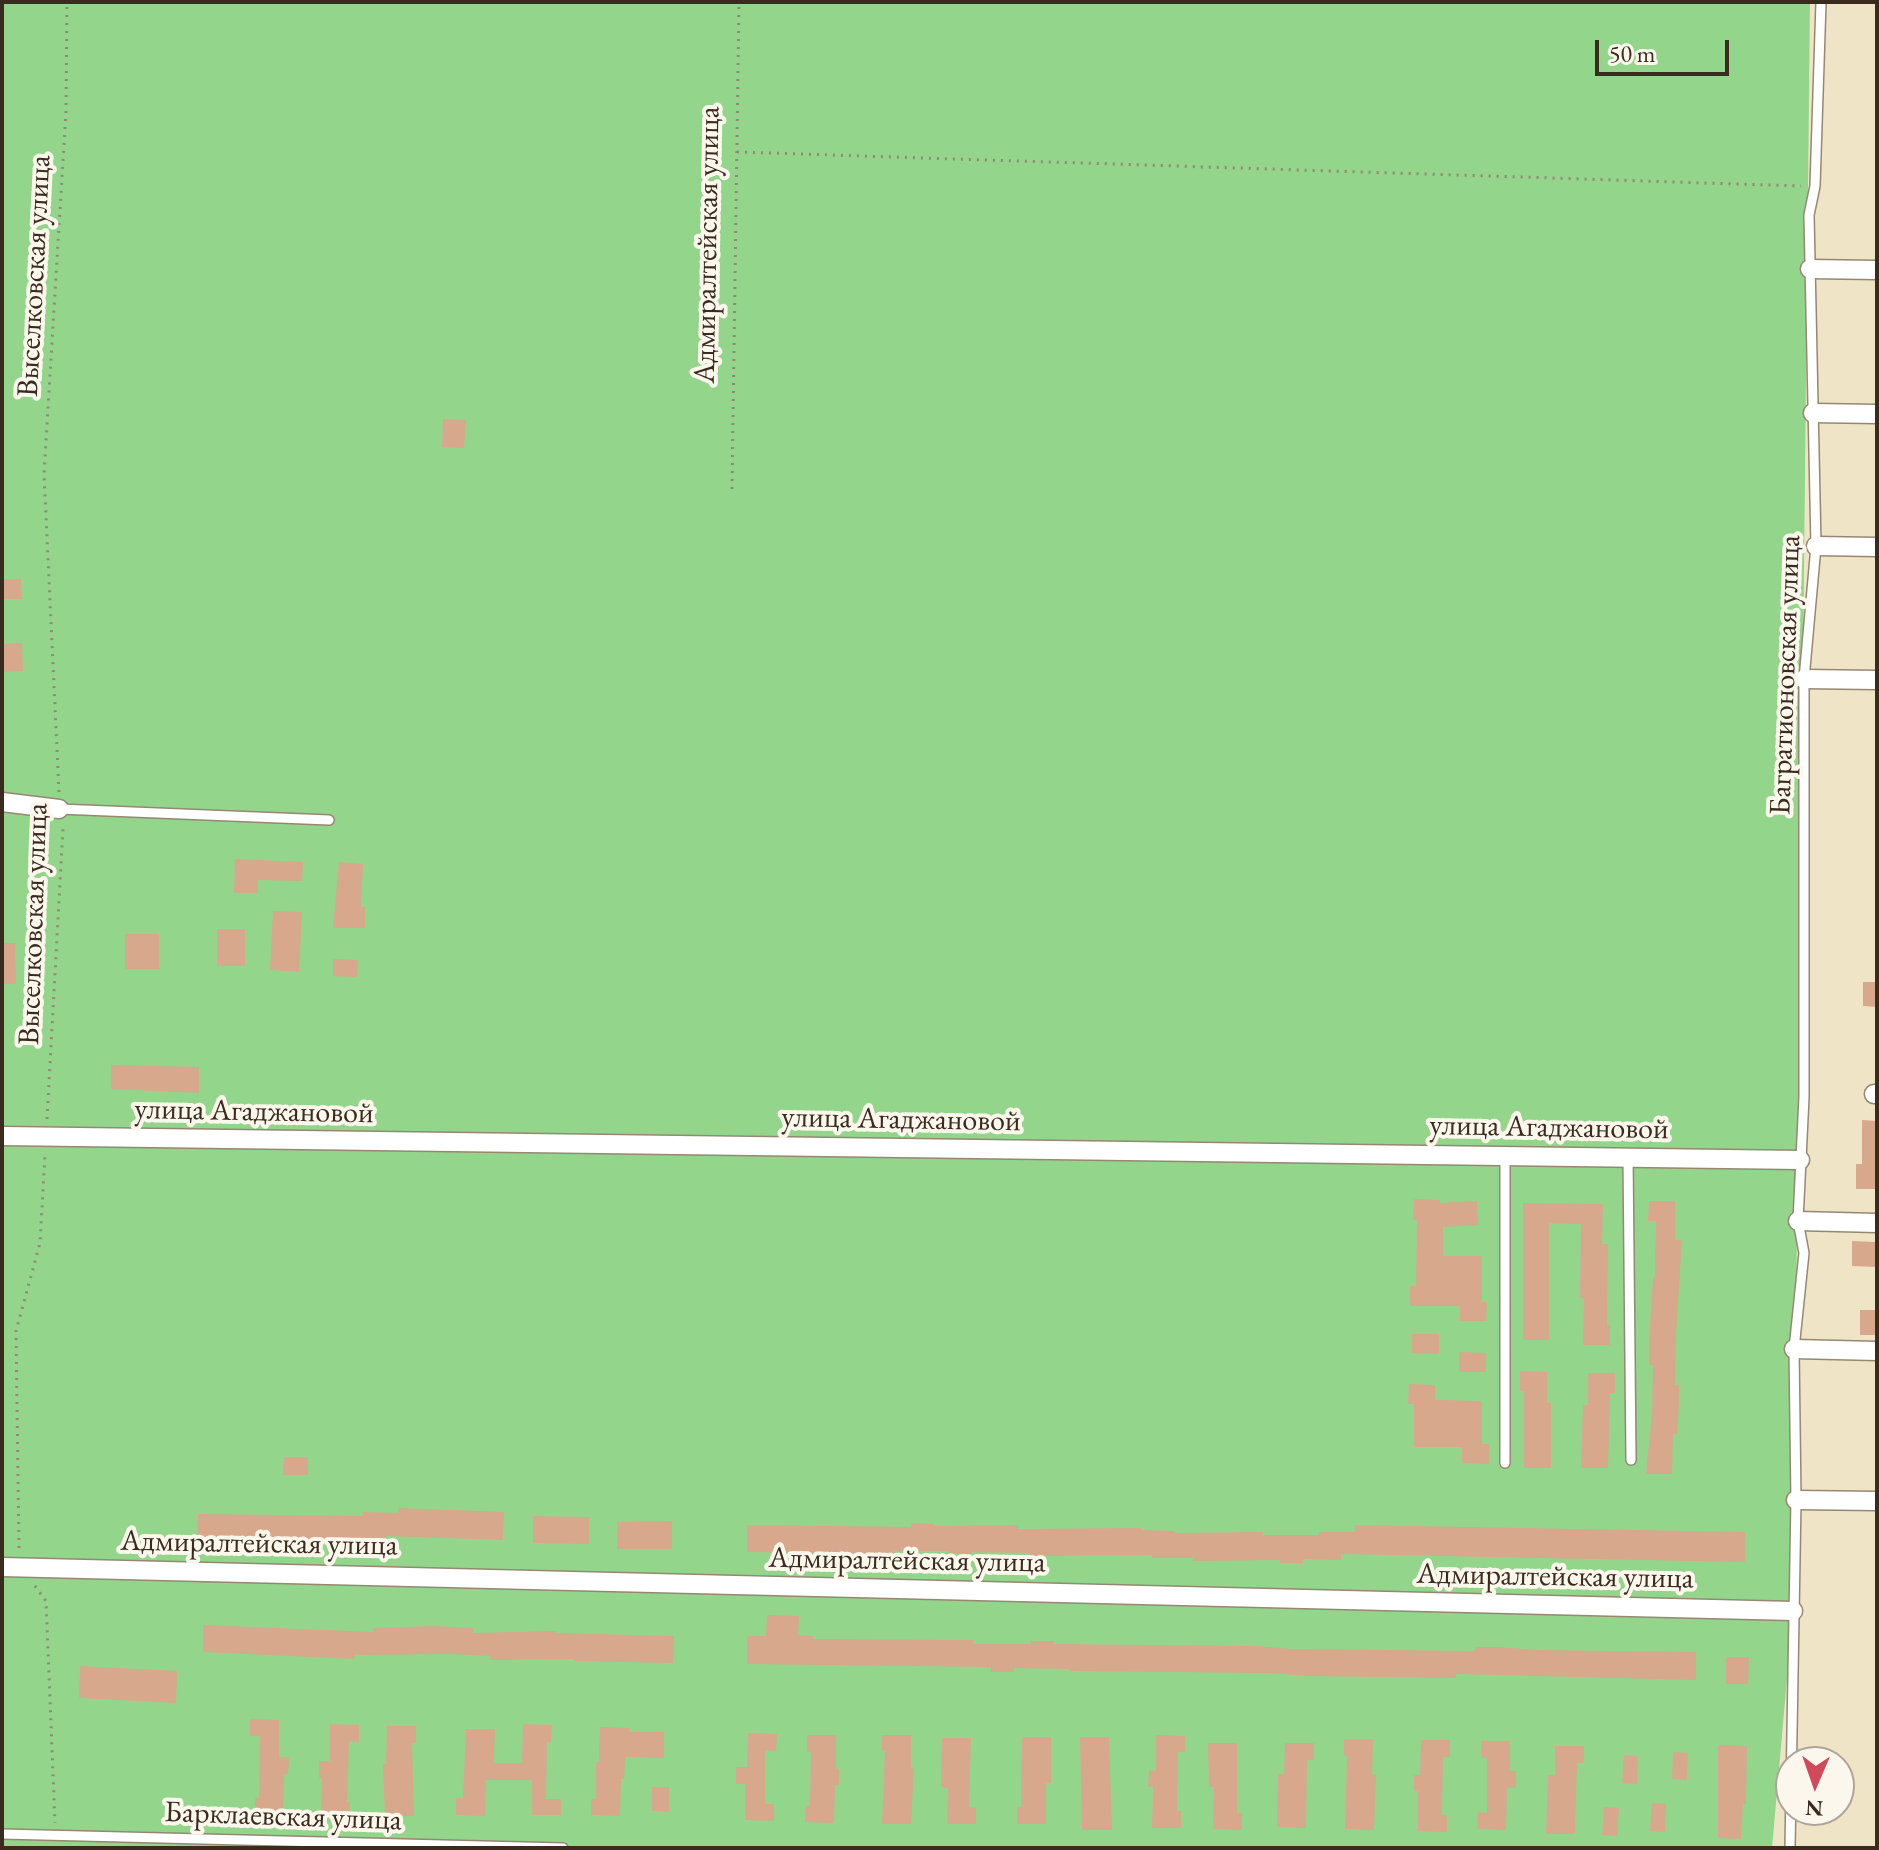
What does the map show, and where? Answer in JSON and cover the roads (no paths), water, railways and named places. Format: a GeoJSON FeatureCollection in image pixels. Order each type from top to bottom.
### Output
{"type":"FeatureCollection","features":[{"type":"Feature","properties":{"kind":"street"},"geometry":{"type":"LineString","coordinates":[[1810,269],[1877,270]]}},
{"type":"Feature","properties":{"kind":"street"},"geometry":{"type":"LineString","coordinates":[[1813,413],[1877,414]]}},
{"type":"Feature","properties":{"kind":"street"},"geometry":{"type":"LineString","coordinates":[[1816,546],[1877,547]]}},
{"type":"Feature","properties":{"kind":"street"},"geometry":{"type":"LineString","coordinates":[[1804,679],[1877,680]]}},
{"type":"Feature","properties":{"kind":"street"},"geometry":{"type":"LineString","coordinates":[[2,802],[59,809]]}},
{"type":"Feature","properties":{"kind":"street","name":"улица Агаджановой"},"geometry":{"type":"LineString","coordinates":[[2,1136],[1800,1160]]}},
{"type":"Feature","properties":{"kind":"street"},"geometry":{"type":"LineString","coordinates":[[1798,1221],[1877,1223]]}},
{"type":"Feature","properties":{"kind":"street"},"geometry":{"type":"LineString","coordinates":[[1794,1349],[1877,1351]]}},
{"type":"Feature","properties":{"kind":"street"},"geometry":{"type":"LineString","coordinates":[[1796,1500],[1877,1501]]}},
{"type":"Feature","properties":{"kind":"street","name":"Адмиралтейская улица"},"geometry":{"type":"LineString","coordinates":[[11,1566],[1793,1611]]}},
{"type":"Feature","properties":{"kind":"lane","name":"Багратионовская улица"},"geometry":{"type":"LineString","coordinates":[[1790,1848],[1796,1500],[1794,1349],[1804,1253],[1798,1221],[1804,1097],[1804,679],[1816,546],[1809,215],[1815,186],[1821,2]]}},
{"type":"Feature","properties":{"kind":"lane"},"geometry":{"type":"LineString","coordinates":[[59,809],[329,820]]}},
{"type":"Feature","properties":{"kind":"lane"},"geometry":{"type":"LineString","coordinates":[[1505,1155],[1505,1463]]}},
{"type":"Feature","properties":{"kind":"lane"},"geometry":{"type":"LineString","coordinates":[[1628,1157],[1631,1460]]}},
{"type":"Feature","properties":{"kind":"lane","name":"Барклаевская улица"},"geometry":{"type":"LineString","coordinates":[[2,1834],[563,1848]]}}]}
